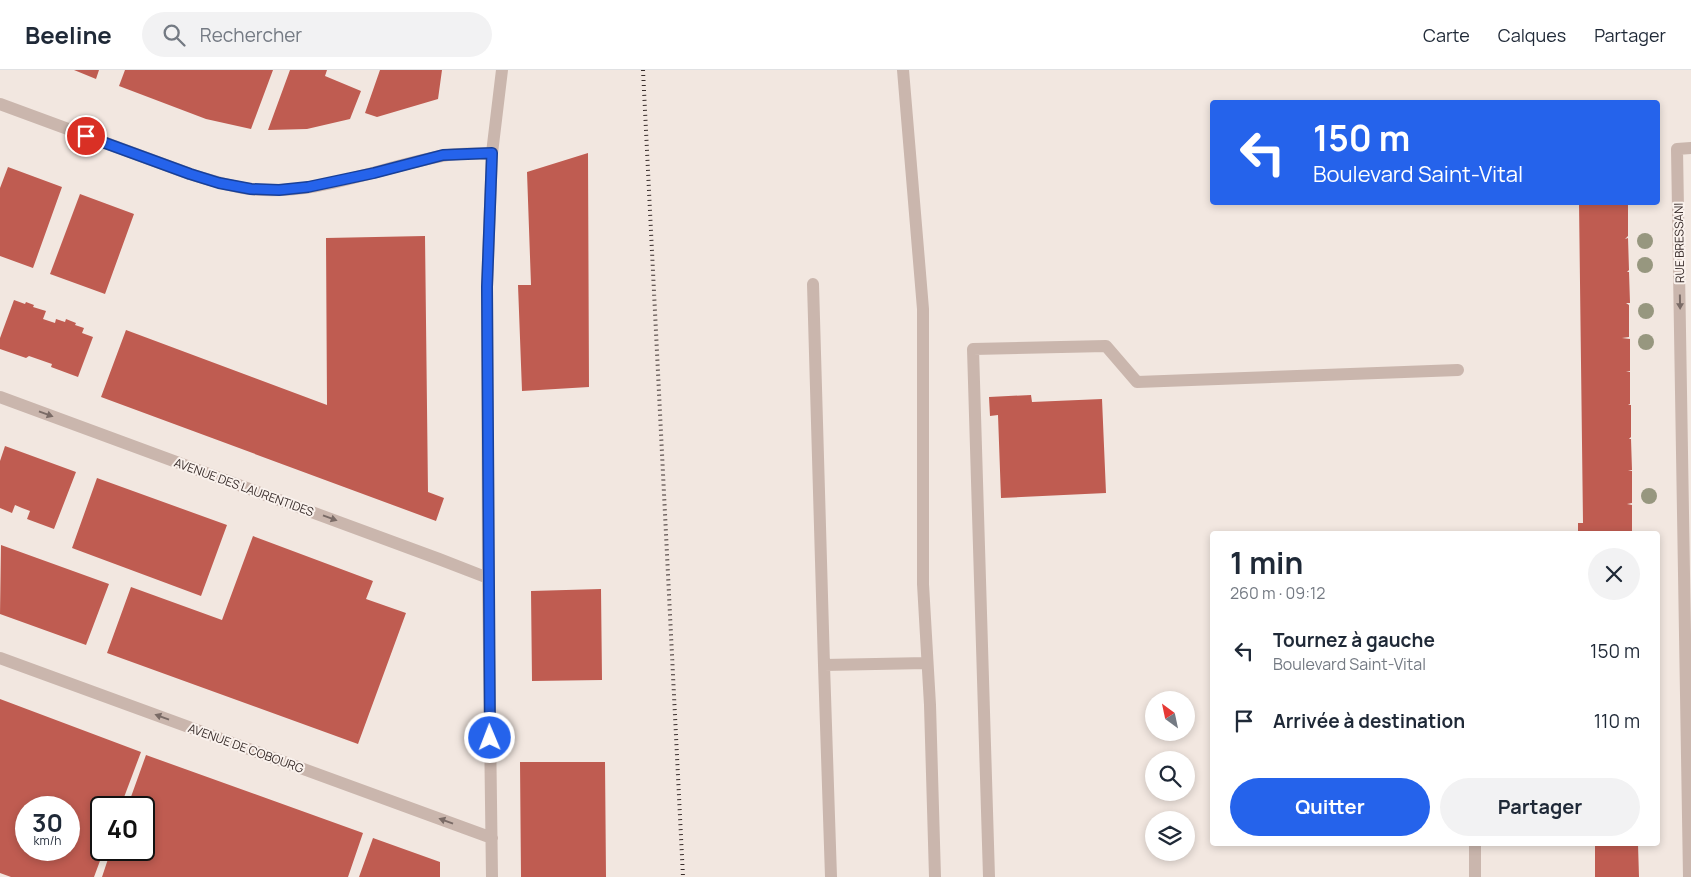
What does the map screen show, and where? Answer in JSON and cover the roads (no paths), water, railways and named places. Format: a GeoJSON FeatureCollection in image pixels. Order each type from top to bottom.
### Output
{"type":"FeatureCollection","features":[{"type":"Feature","properties":{"kind":"street"},"geometry":{"type":"LineString","coordinates":[[492,877],[487,287],[492,153],[502,70]]}},
{"type":"Feature","properties":{"kind":"street"},"geometry":{"type":"LineString","coordinates":[[903,70],[923,309],[923,584],[930,715],[935,877]]}},
{"type":"Feature","properties":{"kind":"street"},"geometry":{"type":"LineString","coordinates":[[0,104],[190,174],[219,183],[251,189],[279,190],[308,187],[374,173],[443,155],[492,153]]}},
{"type":"Feature","properties":{"kind":"street","name":"RUE BRESSANI"},"geometry":{"type":"LineString","coordinates":[[1688,877],[1678,149],[1691,148]]}},
{"type":"Feature","properties":{"kind":"street"},"geometry":{"type":"LineString","coordinates":[[813,284],[831,877]]}},
{"type":"Feature","properties":{"kind":"street"},"geometry":{"type":"LineString","coordinates":[[989,877],[973,349],[1106,346],[1137,382],[1458,370]]}},
{"type":"Feature","properties":{"kind":"street","name":"AVENUE DES LAURENTIDES"},"geometry":{"type":"LineString","coordinates":[[0,397],[488,578]]}},
{"type":"Feature","properties":{"kind":"street","name":"AVENUE DE COBOURG"},"geometry":{"type":"LineString","coordinates":[[0,658],[492,838]]}},
{"type":"Feature","properties":{"kind":"street"},"geometry":{"type":"LineString","coordinates":[[824,665],[927,663]]}},
{"type":"Feature","properties":{"kind":"street"},"geometry":{"type":"LineString","coordinates":[[1475,846],[1475,877]]}},
{"type":"Feature","properties":{"kind":"railway"},"geometry":{"type":"LineString","coordinates":[[643,70],[683,877]]}}]}
